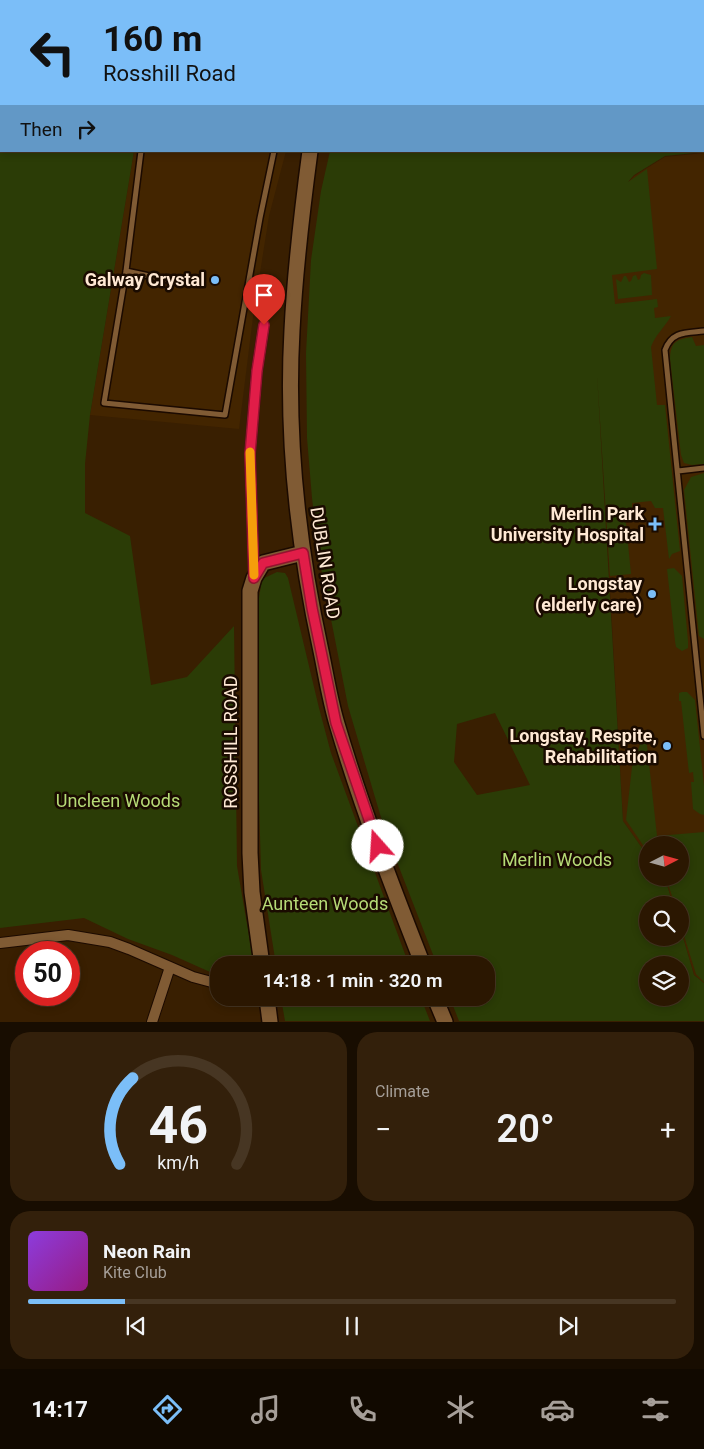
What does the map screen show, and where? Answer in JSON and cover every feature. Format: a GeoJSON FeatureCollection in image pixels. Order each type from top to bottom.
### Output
{"type":"FeatureCollection","features":[{"type":"Feature","properties":{"kind":"main road","name":"DUBLIN ROAD"},"geometry":{"type":"LineString","coordinates":[[310,152],[296,258],[292,333],[292,423],[295,485],[303,553],[312,608],[336,723],[384,864],[420,956]]}},
{"type":"Feature","properties":{"kind":"main road"},"geometry":{"type":"LineString","coordinates":[[254,578],[263,563],[303,553]]}},
{"type":"Feature","properties":{"kind":"main road","name":"ROSSHILL ROAD"},"geometry":{"type":"LineString","coordinates":[[254,578],[250,591],[250,853],[252,892],[261,956]]}},
{"type":"Feature","properties":{"kind":"main road"},"geometry":{"type":"LineString","coordinates":[[268,1006],[270,1022]]}},
{"type":"Feature","properties":{"kind":"main road"},"geometry":{"type":"LineString","coordinates":[[438,1006],[445,1022]]}},
{"type":"Feature","properties":{"kind":"street"},"geometry":{"type":"LineString","coordinates":[[254,578],[250,454],[257,371],[264,325]]}},
{"type":"Feature","properties":{"kind":"street"},"geometry":{"type":"LineString","coordinates":[[0,942],[68,936],[110,942],[193,977],[210,982]]}},
{"type":"Feature","properties":{"kind":"street"},"geometry":{"type":"LineString","coordinates":[[152,1022],[170,967]]}},
{"type":"Feature","properties":{"kind":"lane"},"geometry":{"type":"LineString","coordinates":[[141,152],[126,271],[104,403],[226,415],[274,152]]}},
{"type":"Feature","properties":{"kind":"lane"},"geometry":{"type":"LineString","coordinates":[[126,271],[182,282]]}},
{"type":"Feature","properties":{"kind":"lane"},"geometry":{"type":"LineString","coordinates":[[704,331],[672,337],[665,350],[704,736]]}},
{"type":"Feature","properties":{"kind":"lane"},"geometry":{"type":"LineString","coordinates":[[678,471],[704,468]]}},
{"type":"Feature","properties":{"kind":"shaded area","name":"Galway Crystal"},"geometry":{"type":"Polygon","coordinates":[[[134,152],[286,152],[269,216],[253,317],[239,429],[90,415],[134,152]]]}},
{"type":"Feature","properties":{"kind":"shaded area","name":"Merlin Park University Hospital"},"geometry":{"type":"Polygon","coordinates":[[[704,153],[704,983],[694,975],[686,946],[689,946],[689,896],[670,896],[667,886],[689,886],[689,836],[639,836],[639,844],[623,821],[590,227],[634,176],[665,157],[704,153]]]}},
{"type":"Feature","properties":{"kind":"green space","name":"Uncleen Woods"},"geometry":{"type":"Polygon","coordinates":[[[0,152],[134,152],[90,415],[85,464],[85,513],[130,536],[151,685],[187,677],[234,626],[237,866],[252,956],[210,956],[210,972],[172,955],[128,939],[84,918],[0,928],[0,152]]]}},
{"type":"Feature","properties":{"kind":"green space","name":"Merlin Woods"},"geometry":{"type":"Polygon","coordinates":[[[330,152],[704,152],[665,156],[634,175],[628,182],[647,169],[657,269],[612,275],[615,304],[657,299],[658,307],[654,308],[655,318],[671,316],[651,347],[657,405],[665,405],[680,551],[672,554],[669,559],[663,508],[655,508],[651,501],[632,503],[632,511],[625,513],[631,574],[610,576],[597,374],[623,821],[639,844],[639,886],[667,886],[670,896],[639,896],[639,946],[686,946],[688,956],[639,956],[639,1006],[689,1006],[689,958],[694,975],[704,983],[704,1021],[459,1021],[453,1006],[495,1006],[495,956],[434,956],[385,831],[348,706],[320,563],[307,438],[306,353],[311,260],[321,191],[330,152]],[[495,713],[457,724],[454,762],[477,795],[530,785],[495,713]]]}},
{"type":"Feature","properties":{"kind":"green space"},"geometry":{"type":"Polygon","coordinates":[[[644,273],[651,275],[652,295],[618,299],[616,279],[621,282],[624,276],[626,276],[629,282],[636,275],[638,280],[640,279],[644,273]]]}},
{"type":"Feature","properties":{"kind":"green space"},"geometry":{"type":"Polygon","coordinates":[[[692,337],[696,346],[704,345],[704,464],[692,465],[684,463],[681,455],[670,359],[675,342],[692,337]]]}},
{"type":"Feature","properties":{"kind":"green space"},"geometry":{"type":"Polygon","coordinates":[[[704,473],[704,639],[699,636],[684,490],[691,477],[704,473]]]}},
{"type":"Feature","properties":{"kind":"green space"},"geometry":{"type":"Polygon","coordinates":[[[674,568],[682,576],[688,648],[682,651],[676,647],[667,569],[674,568]]]}},
{"type":"Feature","properties":{"kind":"green space","name":"Aunteen Woods"},"geometry":{"type":"Polygon","coordinates":[[[277,572],[285,573],[288,578],[331,753],[406,956],[275,956],[261,870],[254,629],[262,579],[277,572]]]}},
{"type":"Feature","properties":{"kind":"green space"},"geometry":{"type":"Polygon","coordinates":[[[687,692],[695,700],[704,786],[704,815],[693,809],[691,782],[694,782],[693,772],[689,773],[681,701],[679,701],[679,693],[687,692]]]}},
{"type":"Feature","properties":{"kind":"green space"},"geometry":{"type":"Polygon","coordinates":[[[646,736],[657,836],[639,836],[639,839],[626,820],[632,767],[642,739],[646,736]]]}},
{"type":"Feature","properties":{"kind":"green space"},"geometry":{"type":"Polygon","coordinates":[[[704,832],[704,982],[696,974],[687,946],[689,946],[689,896],[672,896],[669,886],[689,886],[689,836],[657,836],[704,832]]]}},
{"type":"Feature","properties":{"kind":"green space"},"geometry":{"type":"Polygon","coordinates":[[[282,1006],[424,1006],[430,1021],[285,1021],[282,1006]]]}},
{"type":"Feature","properties":{"kind":"slow traffic"},"geometry":{"type":"LineString","coordinates":[[250,452],[254,575]]}},
{"type":"Feature","properties":{"kind":"place","name":"Galway Crystal"},"geometry":{"type":"Point","coordinates":[215,280]}},
{"type":"Feature","properties":{"kind":"place","name":"Merlin Park University Hospital"},"geometry":{"type":"Point","coordinates":[655,524]}},
{"type":"Feature","properties":{"kind":"place","name":"Longstay (elderly care)"},"geometry":{"type":"Point","coordinates":[652,594]}},
{"type":"Feature","properties":{"kind":"place","name":"Longstay, Respite, Rehabilitation"},"geometry":{"type":"Point","coordinates":[667,746]}},
{"type":"Feature","properties":{"kind":"route"},"geometry":{"type":"LineString","coordinates":[[264,325],[257,371],[250,454],[254,578],[263,563],[303,553],[312,608],[336,723],[378,846]]}}]}
